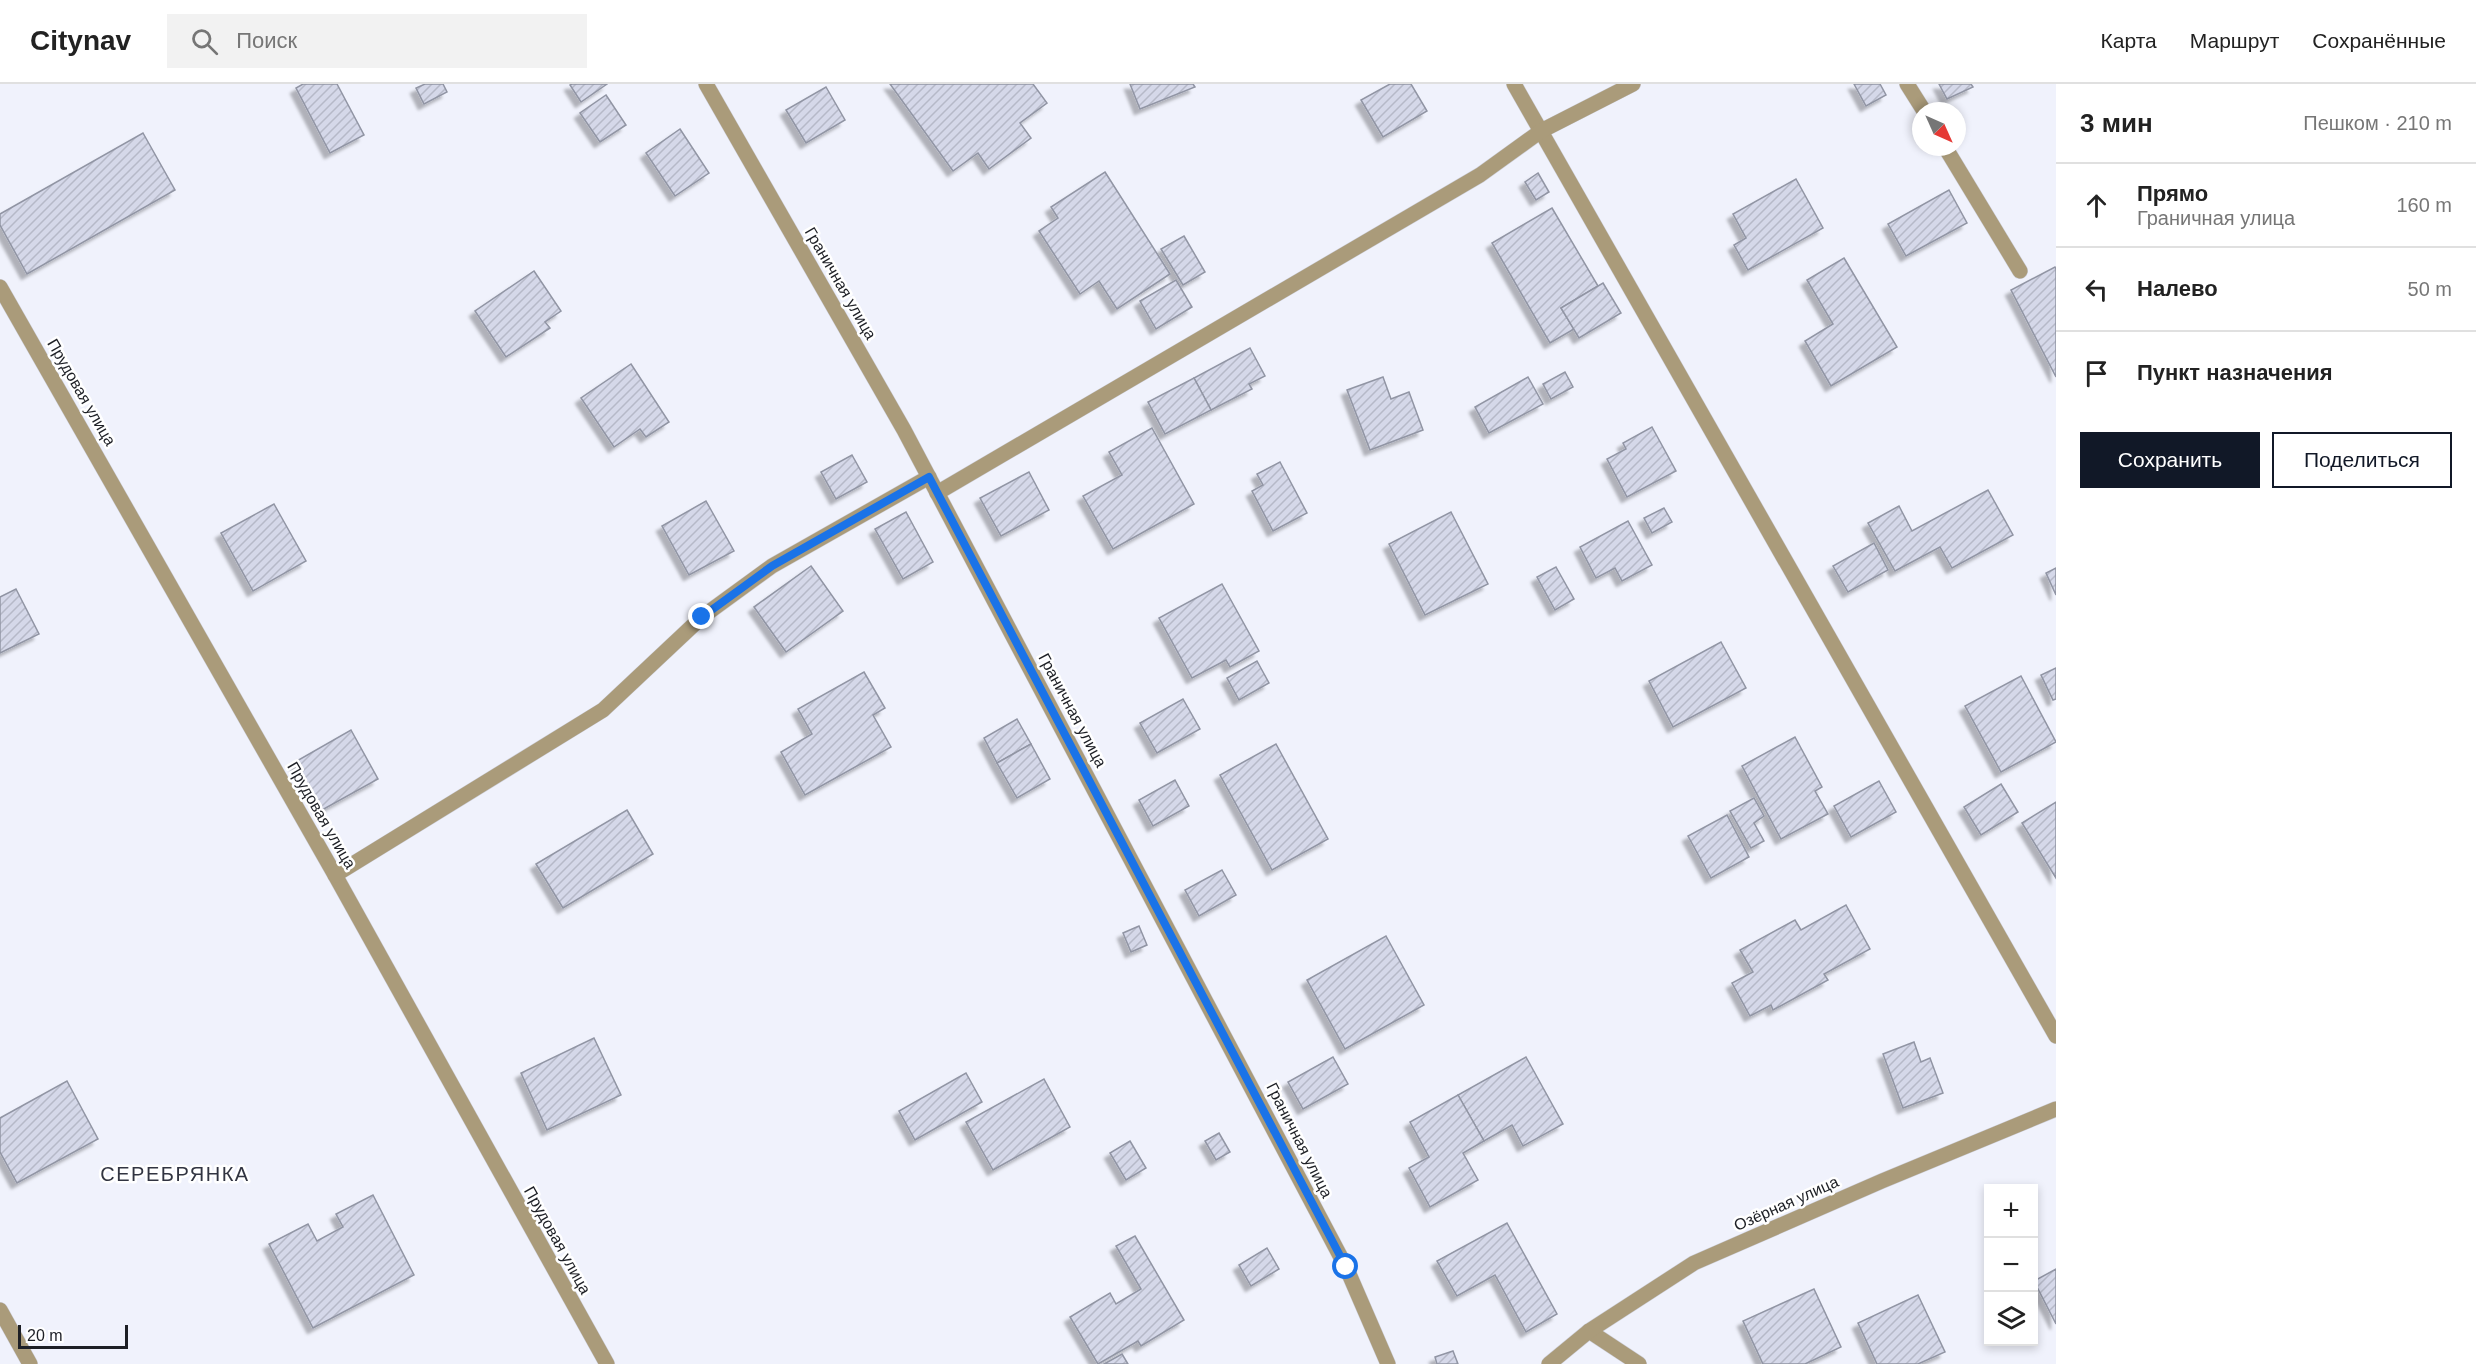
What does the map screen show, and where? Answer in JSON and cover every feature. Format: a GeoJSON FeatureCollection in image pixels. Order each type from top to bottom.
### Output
{"type":"FeatureCollection","features":[{"type":"Feature","properties":{"kind":"street","name":"Граничная улица"},"geometry":{"type":"LineString","coordinates":[[706,84],[929,477],[1346,1267],[1388,1364]]}},
{"type":"Feature","properties":{"kind":"street"},"geometry":{"type":"LineString","coordinates":[[1514,84],[2056,1036]]}},
{"type":"Feature","properties":{"kind":"street"},"geometry":{"type":"LineString","coordinates":[[937,493],[1480,175],[1541,131],[1634,84]]}},
{"type":"Feature","properties":{"kind":"street"},"geometry":{"type":"LineString","coordinates":[[1907,84],[1918,102]]}},
{"type":"Feature","properties":{"kind":"street"},"geometry":{"type":"LineString","coordinates":[[1950,156],[2020,271]]}},
{"type":"Feature","properties":{"kind":"street","name":"Прудовая улица"},"geometry":{"type":"LineString","coordinates":[[0,287],[335,875],[607,1364]]}},
{"type":"Feature","properties":{"kind":"street"},"geometry":{"type":"LineString","coordinates":[[335,875],[603,710],[702,617],[772,566],[929,477]]}},
{"type":"Feature","properties":{"kind":"street","name":"Озёрная улица"},"geometry":{"type":"LineString","coordinates":[[1550,1364],[1589,1331],[1694,1263],[1882,1180],[2056,1109]]}},
{"type":"Feature","properties":{"kind":"street"},"geometry":{"type":"LineString","coordinates":[[0,1310],[30,1364]]}},
{"type":"Feature","properties":{"kind":"street"},"geometry":{"type":"LineString","coordinates":[[1589,1331],[1639,1364]]}},
{"type":"Feature","properties":{"kind":"building"},"geometry":{"type":"Polygon","coordinates":[[[303,84],[337,84],[364,135],[330,153],[296,88],[303,84]]]}},
{"type":"Feature","properties":{"kind":"building"},"geometry":{"type":"Polygon","coordinates":[[[425,84],[443,84],[447,92],[424,104],[416,88],[425,84]]]}},
{"type":"Feature","properties":{"kind":"building"},"geometry":{"type":"Polygon","coordinates":[[[607,84],[581,102],[570,85],[607,84]]]}},
{"type":"Feature","properties":{"kind":"building"},"geometry":{"type":"Polygon","coordinates":[[[890,84],[1033,84],[1047,103],[1020,123],[1031,138],[989,169],[978,153],[953,171],[890,84]]]}},
{"type":"Feature","properties":{"kind":"building"},"geometry":{"type":"Polygon","coordinates":[[[1130,84],[1193,84],[1195,87],[1140,109],[1130,84]]]}},
{"type":"Feature","properties":{"kind":"building"},"geometry":{"type":"Polygon","coordinates":[[[1390,84],[1411,84],[1427,111],[1383,137],[1361,100],[1390,84]]]}},
{"type":"Feature","properties":{"kind":"building"},"geometry":{"type":"Polygon","coordinates":[[[1854,84],[1880,84],[1886,95],[1866,106],[1854,84]]]}},
{"type":"Feature","properties":{"kind":"building"},"geometry":{"type":"Polygon","coordinates":[[[1939,84],[1971,84],[1973,87],[1947,99],[1939,84]]]}},
{"type":"Feature","properties":{"kind":"building"},"geometry":{"type":"Polygon","coordinates":[[[826,87],[845,120],[806,143],[786,110],[826,87]]]}},
{"type":"Feature","properties":{"kind":"building"},"geometry":{"type":"Polygon","coordinates":[[[606,95],[626,125],[600,142],[580,113],[606,95]]]}},
{"type":"Feature","properties":{"kind":"building"},"geometry":{"type":"Polygon","coordinates":[[[680,129],[709,173],[675,196],[646,153],[680,129]]]}},
{"type":"Feature","properties":{"kind":"building"},"geometry":{"type":"Polygon","coordinates":[[[143,133],[175,190],[27,274],[0,225],[0,214],[143,133]]]}},
{"type":"Feature","properties":{"kind":"building"},"geometry":{"type":"Polygon","coordinates":[[[1105,172],[1170,274],[1117,309],[1099,281],[1080,294],[1039,231],[1058,218],[1051,207],[1105,172]]]}},
{"type":"Feature","properties":{"kind":"building"},"geometry":{"type":"Polygon","coordinates":[[[1538,173],[1549,192],[1536,200],[1525,182],[1538,173]]]}},
{"type":"Feature","properties":{"kind":"building"},"geometry":{"type":"Polygon","coordinates":[[[1796,179],[1823,228],[1748,270],[1734,245],[1746,238],[1733,214],[1796,179]]]}},
{"type":"Feature","properties":{"kind":"building"},"geometry":{"type":"Polygon","coordinates":[[[1949,190],[1967,223],[1906,256],[1888,224],[1949,190]]]}},
{"type":"Feature","properties":{"kind":"building"},"geometry":{"type":"Polygon","coordinates":[[[1552,208],[1598,286],[1561,308],[1574,329],[1550,343],[1492,243],[1552,208]]]}},
{"type":"Feature","properties":{"kind":"building"},"geometry":{"type":"Polygon","coordinates":[[[1184,236],[1205,272],[1183,285],[1161,249],[1184,236]]]}},
{"type":"Feature","properties":{"kind":"building"},"geometry":{"type":"Polygon","coordinates":[[[1844,258],[1897,347],[1831,386],[1805,341],[1833,324],[1807,280],[1844,258]]]}},
{"type":"Feature","properties":{"kind":"building"},"geometry":{"type":"Polygon","coordinates":[[[2055,267],[2056,269],[2056,377],[2011,290],[2055,267]]]}},
{"type":"Feature","properties":{"kind":"building"},"geometry":{"type":"Polygon","coordinates":[[[534,271],[561,311],[545,322],[550,328],[506,357],[475,311],[534,271]]]}},
{"type":"Feature","properties":{"kind":"building"},"geometry":{"type":"Polygon","coordinates":[[[1176,280],[1192,307],[1156,329],[1140,301],[1176,280]]]}},
{"type":"Feature","properties":{"kind":"building"},"geometry":{"type":"Polygon","coordinates":[[[1603,283],[1621,313],[1579,338],[1561,308],[1603,283]]]}},
{"type":"Feature","properties":{"kind":"building"},"geometry":{"type":"Polygon","coordinates":[[[1250,348],[1265,376],[1249,384],[1252,389],[1211,410],[1194,378],[1250,348]]]}},
{"type":"Feature","properties":{"kind":"building"},"geometry":{"type":"Polygon","coordinates":[[[631,364],[669,422],[646,437],[640,429],[614,447],[581,398],[631,364]]]}},
{"type":"Feature","properties":{"kind":"building"},"geometry":{"type":"Polygon","coordinates":[[[1565,372],[1573,387],[1551,399],[1543,384],[1565,372]]]}},
{"type":"Feature","properties":{"kind":"building"},"geometry":{"type":"Polygon","coordinates":[[[1383,377],[1391,399],[1409,392],[1423,430],[1370,450],[1347,390],[1383,377]]]}},
{"type":"Feature","properties":{"kind":"building"},"geometry":{"type":"Polygon","coordinates":[[[1528,377],[1543,404],[1489,433],[1475,407],[1528,377]]]}},
{"type":"Feature","properties":{"kind":"building"},"geometry":{"type":"Polygon","coordinates":[[[1194,378],[1211,410],[1165,434],[1148,402],[1194,378]]]}},
{"type":"Feature","properties":{"kind":"building"},"geometry":{"type":"Polygon","coordinates":[[[1652,427],[1676,471],[1627,497],[1607,459],[1626,449],[1623,443],[1652,427]]]}},
{"type":"Feature","properties":{"kind":"building"},"geometry":{"type":"Polygon","coordinates":[[[1152,428],[1194,504],[1113,549],[1083,496],[1122,475],[1109,452],[1152,428]]]}},
{"type":"Feature","properties":{"kind":"building"},"geometry":{"type":"Polygon","coordinates":[[[852,455],[867,482],[836,499],[821,472],[852,455]]]}},
{"type":"Feature","properties":{"kind":"building"},"geometry":{"type":"Polygon","coordinates":[[[1280,462],[1307,513],[1273,531],[1252,491],[1263,485],[1257,474],[1280,462]]]}},
{"type":"Feature","properties":{"kind":"building"},"geometry":{"type":"Polygon","coordinates":[[[1029,472],[1049,510],[1001,536],[980,498],[1029,472]]]}},
{"type":"Feature","properties":{"kind":"building"},"geometry":{"type":"Polygon","coordinates":[[[1988,490],[2013,535],[1952,568],[1940,547],[1895,571],[1868,523],[1899,506],[1912,531],[1988,490]]]}},
{"type":"Feature","properties":{"kind":"building"},"geometry":{"type":"Polygon","coordinates":[[[706,501],[734,551],[689,575],[662,526],[706,501]]]}},
{"type":"Feature","properties":{"kind":"building"},"geometry":{"type":"Polygon","coordinates":[[[274,504],[306,561],[253,591],[221,533],[274,504]]]}},
{"type":"Feature","properties":{"kind":"building"},"geometry":{"type":"Polygon","coordinates":[[[1664,508],[1672,522],[1652,533],[1644,518],[1664,508]]]}},
{"type":"Feature","properties":{"kind":"building"},"geometry":{"type":"Polygon","coordinates":[[[906,512],[933,562],[903,579],[875,529],[906,512]]]}},
{"type":"Feature","properties":{"kind":"building"},"geometry":{"type":"Polygon","coordinates":[[[1451,512],[1488,584],[1425,615],[1389,544],[1451,512]]]}},
{"type":"Feature","properties":{"kind":"building"},"geometry":{"type":"Polygon","coordinates":[[[1628,521],[1652,565],[1622,581],[1615,568],[1596,578],[1580,547],[1628,521]]]}},
{"type":"Feature","properties":{"kind":"building"},"geometry":{"type":"Polygon","coordinates":[[[1874,543],[1888,570],[1848,592],[1833,566],[1874,543]]]}},
{"type":"Feature","properties":{"kind":"building"},"geometry":{"type":"Polygon","coordinates":[[[811,566],[843,611],[786,652],[754,607],[811,566]]]}},
{"type":"Feature","properties":{"kind":"building"},"geometry":{"type":"Polygon","coordinates":[[[1556,567],[1574,599],[1555,610],[1537,577],[1556,567]]]}},
{"type":"Feature","properties":{"kind":"building"},"geometry":{"type":"Polygon","coordinates":[[[2056,568],[2056,595],[2046,573],[2056,568]]]}},
{"type":"Feature","properties":{"kind":"building"},"geometry":{"type":"Polygon","coordinates":[[[1222,584],[1259,651],[1230,667],[1226,660],[1192,678],[1159,618],[1222,584]]]}},
{"type":"Feature","properties":{"kind":"building"},"geometry":{"type":"Polygon","coordinates":[[[16,589],[39,634],[0,653],[0,597],[16,589]]]}},
{"type":"Feature","properties":{"kind":"building"},"geometry":{"type":"Polygon","coordinates":[[[1721,642],[1746,688],[1673,727],[1649,681],[1721,642]]]}},
{"type":"Feature","properties":{"kind":"building"},"geometry":{"type":"Polygon","coordinates":[[[1257,661],[1269,683],[1239,700],[1227,678],[1257,661]]]}},
{"type":"Feature","properties":{"kind":"building"},"geometry":{"type":"Polygon","coordinates":[[[2056,668],[2056,699],[2053,700],[2041,675],[2056,668]]]}},
{"type":"Feature","properties":{"kind":"building"},"geometry":{"type":"Polygon","coordinates":[[[864,672],[885,708],[873,715],[891,747],[805,795],[781,752],[812,734],[798,709],[864,672]]]}},
{"type":"Feature","properties":{"kind":"building"},"geometry":{"type":"Polygon","coordinates":[[[2021,676],[2056,742],[2001,772],[1965,706],[2021,676]]]}},
{"type":"Feature","properties":{"kind":"building"},"geometry":{"type":"Polygon","coordinates":[[[1183,699],[1200,729],[1157,753],[1140,723],[1183,699]]]}},
{"type":"Feature","properties":{"kind":"building"},"geometry":{"type":"Polygon","coordinates":[[[1017,719],[1031,744],[997,763],[984,738],[1017,719]]]}},
{"type":"Feature","properties":{"kind":"building"},"geometry":{"type":"Polygon","coordinates":[[[351,730],[378,779],[322,810],[295,762],[351,730]]]}},
{"type":"Feature","properties":{"kind":"building"},"geometry":{"type":"Polygon","coordinates":[[[1795,737],[1822,787],[1815,791],[1828,814],[1781,839],[1742,766],[1795,737]]]}},
{"type":"Feature","properties":{"kind":"building"},"geometry":{"type":"Polygon","coordinates":[[[1031,744],[1050,779],[1017,798],[997,763],[1031,744]]]}},
{"type":"Feature","properties":{"kind":"building"},"geometry":{"type":"Polygon","coordinates":[[[1276,744],[1328,839],[1272,870],[1220,775],[1276,744]]]}},
{"type":"Feature","properties":{"kind":"building"},"geometry":{"type":"Polygon","coordinates":[[[1175,780],[1189,806],[1153,826],[1139,800],[1175,780]]]}},
{"type":"Feature","properties":{"kind":"building"},"geometry":{"type":"Polygon","coordinates":[[[1879,781],[1896,812],[1851,837],[1834,806],[1879,781]]]}},
{"type":"Feature","properties":{"kind":"building"},"geometry":{"type":"Polygon","coordinates":[[[2001,784],[2018,812],[1981,835],[1964,807],[2001,784]]]}},
{"type":"Feature","properties":{"kind":"building"},"geometry":{"type":"Polygon","coordinates":[[[1754,798],[1764,816],[1754,823],[1764,841],[1751,848],[1730,811],[1754,798]]]}},
{"type":"Feature","properties":{"kind":"building"},"geometry":{"type":"Polygon","coordinates":[[[2056,802],[2056,878],[2022,823],[2056,802]]]}},
{"type":"Feature","properties":{"kind":"building"},"geometry":{"type":"Polygon","coordinates":[[[627,810],[653,854],[563,908],[536,864],[627,810]]]}},
{"type":"Feature","properties":{"kind":"building"},"geometry":{"type":"Polygon","coordinates":[[[1727,815],[1749,857],[1711,878],[1688,836],[1727,815]]]}},
{"type":"Feature","properties":{"kind":"building"},"geometry":{"type":"Polygon","coordinates":[[[1222,870],[1236,895],[1199,916],[1185,890],[1222,870]]]}},
{"type":"Feature","properties":{"kind":"building"},"geometry":{"type":"Polygon","coordinates":[[[1846,905],[1870,949],[1824,974],[1828,980],[1773,1010],[1771,1005],[1750,1016],[1732,983],[1753,972],[1740,950],[1795,920],[1801,930],[1846,905]]]}},
{"type":"Feature","properties":{"kind":"building"},"geometry":{"type":"Polygon","coordinates":[[[1139,926],[1147,945],[1131,952],[1123,933],[1139,926]]]}},
{"type":"Feature","properties":{"kind":"building"},"geometry":{"type":"Polygon","coordinates":[[[1386,936],[1424,1005],[1345,1049],[1307,980],[1386,936]]]}},
{"type":"Feature","properties":{"kind":"building"},"geometry":{"type":"Polygon","coordinates":[[[594,1038],[621,1095],[547,1130],[521,1073],[594,1038]]]}},
{"type":"Feature","properties":{"kind":"building"},"geometry":{"type":"Polygon","coordinates":[[[1914,1042],[1921,1062],[1930,1058],[1943,1093],[1903,1108],[1883,1054],[1914,1042]]]}},
{"type":"Feature","properties":{"kind":"building"},"geometry":{"type":"Polygon","coordinates":[[[1333,1057],[1348,1084],[1303,1109],[1288,1082],[1333,1057]]]}},
{"type":"Feature","properties":{"kind":"building"},"geometry":{"type":"Polygon","coordinates":[[[1526,1057],[1563,1124],[1523,1146],[1512,1125],[1484,1141],[1458,1095],[1526,1057]]]}},
{"type":"Feature","properties":{"kind":"building"},"geometry":{"type":"Polygon","coordinates":[[[966,1073],[982,1102],[915,1140],[899,1111],[966,1073]]]}},
{"type":"Feature","properties":{"kind":"building"},"geometry":{"type":"Polygon","coordinates":[[[1044,1079],[1070,1127],[993,1170],[966,1122],[1044,1079]]]}},
{"type":"Feature","properties":{"kind":"building"},"geometry":{"type":"Polygon","coordinates":[[[67,1081],[98,1139],[17,1183],[0,1152],[0,1118],[67,1081]]]}},
{"type":"Feature","properties":{"kind":"building"},"geometry":{"type":"Polygon","coordinates":[[[1458,1095],[1484,1141],[1463,1153],[1478,1180],[1430,1207],[1409,1168],[1429,1157],[1410,1122],[1458,1095]]]}},
{"type":"Feature","properties":{"kind":"building"},"geometry":{"type":"Polygon","coordinates":[[[1219,1133],[1230,1152],[1216,1160],[1205,1141],[1219,1133]]]}},
{"type":"Feature","properties":{"kind":"building"},"geometry":{"type":"Polygon","coordinates":[[[1130,1141],[1146,1168],[1126,1180],[1110,1153],[1130,1141]]]}},
{"type":"Feature","properties":{"kind":"building"},"geometry":{"type":"Polygon","coordinates":[[[373,1195],[414,1275],[313,1328],[269,1244],[308,1224],[317,1241],[343,1227],[336,1214],[373,1195]]]}},
{"type":"Feature","properties":{"kind":"building"},"geometry":{"type":"Polygon","coordinates":[[[1507,1223],[1557,1314],[1526,1332],[1495,1275],[1457,1296],[1437,1261],[1507,1223]]]}},
{"type":"Feature","properties":{"kind":"building"},"geometry":{"type":"Polygon","coordinates":[[[1135,1236],[1184,1320],[1141,1346],[1138,1341],[1098,1364],[1070,1317],[1110,1293],[1116,1304],[1141,1289],[1116,1246],[1135,1236]]]}},
{"type":"Feature","properties":{"kind":"building"},"geometry":{"type":"Polygon","coordinates":[[[1267,1248],[1279,1269],[1251,1286],[1239,1265],[1267,1248]]]}},
{"type":"Feature","properties":{"kind":"building"},"geometry":{"type":"Polygon","coordinates":[[[2056,1269],[2056,1324],[2038,1289],[2038,1279],[2056,1269]]]}},
{"type":"Feature","properties":{"kind":"building"},"geometry":{"type":"Polygon","coordinates":[[[1814,1289],[1841,1347],[1805,1364],[1763,1364],[1743,1321],[1814,1289]]]}},
{"type":"Feature","properties":{"kind":"building"},"geometry":{"type":"Polygon","coordinates":[[[1918,1295],[1945,1352],[1918,1364],[1877,1364],[1858,1323],[1918,1295]]]}},
{"type":"Feature","properties":{"kind":"building"},"geometry":{"type":"Polygon","coordinates":[[[1453,1351],[1458,1364],[1437,1364],[1435,1357],[1453,1351]]]}},
{"type":"Feature","properties":{"kind":"building"},"geometry":{"type":"Polygon","coordinates":[[[1122,1354],[1128,1364],[1104,1364],[1122,1354]]]}},
{"type":"Feature","properties":{"kind":"district","name":"СЕРЕБРЯНКА"},"geometry":{"type":"Point","coordinates":[175,1174]}},
{"type":"Feature","properties":{"kind":"route"},"geometry":{"type":"LineString","coordinates":[[702,617],[772,566],[929,477],[1250,1081],[1346,1267]]}}]}
